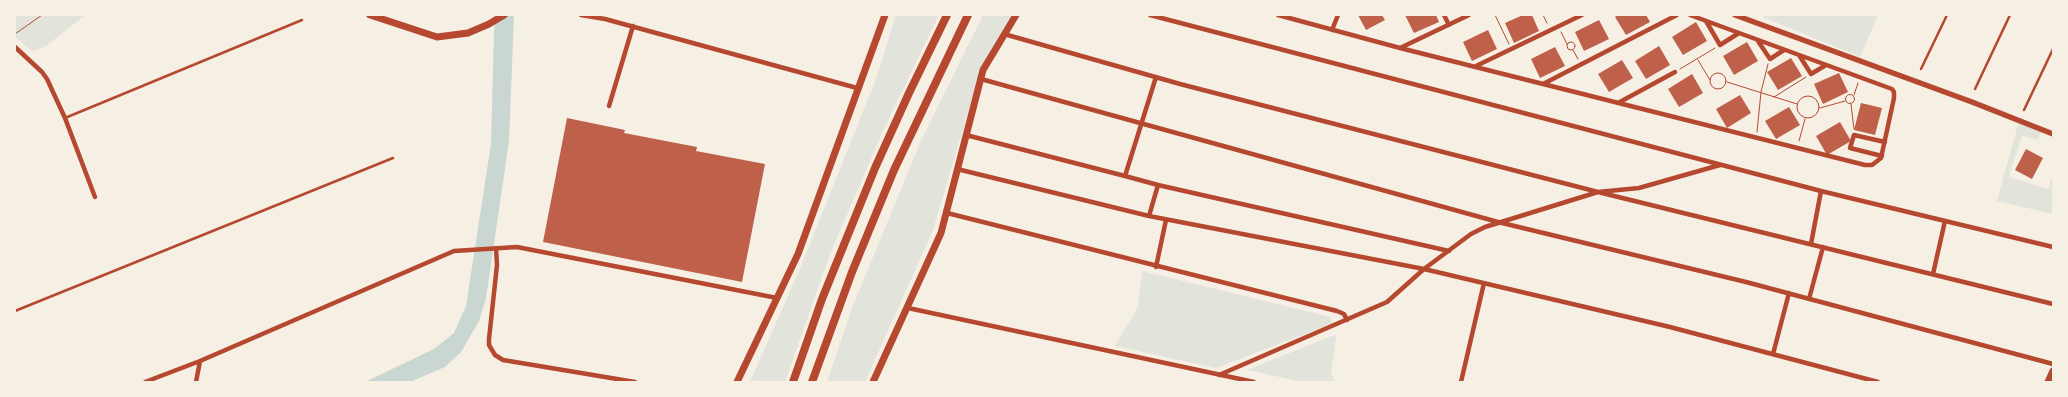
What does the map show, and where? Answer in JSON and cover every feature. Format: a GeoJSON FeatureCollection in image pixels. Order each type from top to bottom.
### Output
{"type":"FeatureCollection","features":[{"type":"Feature","properties":{"kind":"highway"},"geometry":{"type":"LineString","coordinates":[[793,382],[822,299],[875,168],[908,93],[947,15]]}},
{"type":"Feature","properties":{"kind":"highway"},"geometry":{"type":"LineString","coordinates":[[812,382],[852,272],[894,170],[968,15]]}},
{"type":"Feature","properties":{"kind":"main road"},"geometry":{"type":"LineString","coordinates":[[370,15],[437,37],[468,33],[504,15]]}},
{"type":"Feature","properties":{"kind":"main road"},"geometry":{"type":"LineString","coordinates":[[737,382],[798,254],[885,15]]}},
{"type":"Feature","properties":{"kind":"main road"},"geometry":{"type":"LineString","coordinates":[[873,382],[936,246],[948,213],[966,135],[987,62],[1016,15]]}},
{"type":"Feature","properties":{"kind":"main road"},"geometry":{"type":"LineString","coordinates":[[2048,382],[2053,371]]}},
{"type":"Feature","properties":{"kind":"street"},"geometry":{"type":"LineString","coordinates":[[581,15],[605,18],[858,88]]}},
{"type":"Feature","properties":{"kind":"street"},"geometry":{"type":"LineString","coordinates":[[1150,15],[1821,191],[2053,248]]}},
{"type":"Feature","properties":{"kind":"street"},"geometry":{"type":"LineString","coordinates":[[1278,15],[1400,48],[1848,161],[1868,165],[1878,161],[1882,156],[1894,92],[1892,89],[1690,15]]}},
{"type":"Feature","properties":{"kind":"street"},"geometry":{"type":"LineString","coordinates":[[1332,30],[1338,15]]}},
{"type":"Feature","properties":{"kind":"street"},"geometry":{"type":"LineString","coordinates":[[1444,15],[1448,25]]}},
{"type":"Feature","properties":{"kind":"street"},"geometry":{"type":"LineString","coordinates":[[1400,48],[1469,15]]}},
{"type":"Feature","properties":{"kind":"street"},"geometry":{"type":"LineString","coordinates":[[1476,66],[1582,15]]}},
{"type":"Feature","properties":{"kind":"street"},"geometry":{"type":"LineString","coordinates":[[1543,84],[1677,15]]}},
{"type":"Feature","properties":{"kind":"street"},"geometry":{"type":"LineString","coordinates":[[1735,15],[2053,134]]}},
{"type":"Feature","properties":{"kind":"street"},"geometry":{"type":"LineString","coordinates":[[1706,21],[1720,45],[1740,33]]}},
{"type":"Feature","properties":{"kind":"street"},"geometry":{"type":"LineString","coordinates":[[609,106],[633,26]]}},
{"type":"Feature","properties":{"kind":"street"},"geometry":{"type":"LineString","coordinates":[[1003,34],[1156,77],[1598,192],[2053,304]]}},
{"type":"Feature","properties":{"kind":"street"},"geometry":{"type":"LineString","coordinates":[[1758,40],[1770,59],[1784,50]]}},
{"type":"Feature","properties":{"kind":"street"},"geometry":{"type":"LineString","coordinates":[[15,48],[42,72],[65,118],[95,197]]}},
{"type":"Feature","properties":{"kind":"street"},"geometry":{"type":"LineString","coordinates":[[1799,55],[1811,74],[1826,65]]}},
{"type":"Feature","properties":{"kind":"street"},"geometry":{"type":"LineString","coordinates":[[1618,103],[1675,72]]}},
{"type":"Feature","properties":{"kind":"street"},"geometry":{"type":"LineString","coordinates":[[1125,176],[1156,77]]}},
{"type":"Feature","properties":{"kind":"street"},"geometry":{"type":"LineString","coordinates":[[981,79],[1498,222],[1809,299],[2053,364]]}},
{"type":"Feature","properties":{"kind":"street"},"geometry":{"type":"LineString","coordinates":[[966,135],[1158,185],[1448,251]]}},
{"type":"Feature","properties":{"kind":"street"},"geometry":{"type":"LineString","coordinates":[[1848,161],[1854,135],[1885,142]]}},
{"type":"Feature","properties":{"kind":"street"},"geometry":{"type":"LineString","coordinates":[[1850,148],[1882,156]]}},
{"type":"Feature","properties":{"kind":"street"},"geometry":{"type":"LineString","coordinates":[[1219,375],[1387,302],[1424,269],[1478,230],[1498,222],[1598,192],[1639,188],[1722,164]]}},
{"type":"Feature","properties":{"kind":"street"},"geometry":{"type":"LineString","coordinates":[[958,169],[1166,220],[1424,269],[1670,327],[1878,382]]}},
{"type":"Feature","properties":{"kind":"street"},"geometry":{"type":"LineString","coordinates":[[1148,216],[1158,185]]}},
{"type":"Feature","properties":{"kind":"street"},"geometry":{"type":"LineString","coordinates":[[1811,244],[1821,191]]}},
{"type":"Feature","properties":{"kind":"street"},"geometry":{"type":"LineString","coordinates":[[948,213],[1156,267],[1337,311],[1344,314],[1347,320]]}},
{"type":"Feature","properties":{"kind":"street"},"geometry":{"type":"LineString","coordinates":[[1156,267],[1166,220]]}},
{"type":"Feature","properties":{"kind":"street"},"geometry":{"type":"LineString","coordinates":[[1932,274],[1945,222]]}},
{"type":"Feature","properties":{"kind":"street"},"geometry":{"type":"LineString","coordinates":[[145,382],[200,361],[454,251],[517,247],[777,298]]}},
{"type":"Feature","properties":{"kind":"street"},"geometry":{"type":"LineString","coordinates":[[1809,299],[1823,247]]}},
{"type":"Feature","properties":{"kind":"street"},"geometry":{"type":"LineString","coordinates":[[496,248],[496,286],[488,339],[494,355],[503,360],[635,382]]}},
{"type":"Feature","properties":{"kind":"street"},"geometry":{"type":"LineString","coordinates":[[1461,382],[1484,283]]}},
{"type":"Feature","properties":{"kind":"street"},"geometry":{"type":"LineString","coordinates":[[1773,354],[1789,294]]}},
{"type":"Feature","properties":{"kind":"street"},"geometry":{"type":"LineString","coordinates":[[908,308],[1254,382]]}},
{"type":"Feature","properties":{"kind":"street"},"geometry":{"type":"LineString","coordinates":[[196,382],[200,361]]}},
{"type":"Feature","properties":{"kind":"lane"},"geometry":{"type":"LineString","coordinates":[[1921,69],[1948,15]]}},
{"type":"Feature","properties":{"kind":"lane"},"geometry":{"type":"LineString","coordinates":[[1975,89],[2010,15]]}},
{"type":"Feature","properties":{"kind":"lane"},"geometry":{"type":"LineString","coordinates":[[65,118],[302,20]]}},
{"type":"Feature","properties":{"kind":"lane"},"geometry":{"type":"LineString","coordinates":[[2024,110],[2053,50]]}},
{"type":"Feature","properties":{"kind":"lane"},"geometry":{"type":"LineString","coordinates":[[15,310],[393,158]]}},
{"type":"Feature","properties":{"kind":"path"},"geometry":{"type":"LineString","coordinates":[[15,34],[42,15]]}},
{"type":"Feature","properties":{"kind":"path"},"geometry":{"type":"LineString","coordinates":[[1495,15],[1511,49]]}},
{"type":"Feature","properties":{"kind":"path"},"geometry":{"type":"LineString","coordinates":[[1543,15],[1551,30]]}},
{"type":"Feature","properties":{"kind":"path"},"geometry":{"type":"LineString","coordinates":[[1558,26],[1568,49],[1572,49],[1580,65]]}},
{"type":"Feature","properties":{"kind":"path"},"geometry":{"type":"LineString","coordinates":[[1567,44],[1573,43],[1572,49]]}},
{"type":"Feature","properties":{"kind":"path"},"geometry":{"type":"LineString","coordinates":[[1675,72],[1720,45]]}},
{"type":"Feature","properties":{"kind":"path"},"geometry":{"type":"LineString","coordinates":[[1698,58],[1712,86],[1719,89],[1724,87],[1727,82],[1726,76],[1719,72],[1714,74],[1710,81]]}},
{"type":"Feature","properties":{"kind":"path"},"geometry":{"type":"LineString","coordinates":[[1756,138],[1761,92],[1770,59]]}},
{"type":"Feature","properties":{"kind":"path"},"geometry":{"type":"LineString","coordinates":[[1774,97],[1811,74]]}},
{"type":"Feature","properties":{"kind":"path"},"geometry":{"type":"LineString","coordinates":[[1854,135],[1851,104],[1854,100],[1853,96],[1860,77]]}},
{"type":"Feature","properties":{"kind":"path"},"geometry":{"type":"LineString","coordinates":[[1727,82],[1797,104]]}},
{"type":"Feature","properties":{"kind":"path"},"geometry":{"type":"LineString","coordinates":[[1846,101],[1847,96],[1853,96]]}},
{"type":"Feature","properties":{"kind":"path"},"geometry":{"type":"LineString","coordinates":[[1797,104],[1801,98],[1811,97],[1817,101],[1819,108]]}},
{"type":"Feature","properties":{"kind":"path"},"geometry":{"type":"LineString","coordinates":[[1797,104],[1800,114],[1806,118],[1813,117],[1819,108],[1846,101],[1851,104]]}},
{"type":"Feature","properties":{"kind":"path"},"geometry":{"type":"LineString","coordinates":[[1797,148],[1806,118]]}},
{"type":"Feature","properties":{"kind":"shaded area"},"geometry":{"type":"Polygon","coordinates":[[[15,15],[86,15],[43,48],[32,51],[15,37],[15,15]]]}},
{"type":"Feature","properties":{"kind":"shaded area"},"geometry":{"type":"Polygon","coordinates":[[[496,15],[514,15],[509,141],[486,298],[479,321],[461,352],[445,367],[410,382],[365,382],[434,349],[454,333],[466,306],[491,144],[496,15]]]}},
{"type":"Feature","properties":{"kind":"shaded area"},"geometry":{"type":"Polygon","coordinates":[[[896,15],[939,15],[883,131],[830,254],[785,382],[750,382],[799,271],[876,79],[896,15]]]}},
{"type":"Feature","properties":{"kind":"shaded area"},"geometry":{"type":"Polygon","coordinates":[[[983,15],[1011,15],[982,65],[933,230],[865,382],[827,382],[852,308],[920,143],[983,15]]]}},
{"type":"Feature","properties":{"kind":"shaded area"},"geometry":{"type":"Polygon","coordinates":[[[1764,15],[1878,15],[1860,57],[1763,17],[1764,15]]]}},
{"type":"Feature","properties":{"kind":"shaded area"},"geometry":{"type":"Polygon","coordinates":[[[2019,121],[2041,130],[2038,140],[2022,136],[2009,177],[2048,189],[2053,173],[2053,214],[1997,201],[2019,121]]]}},
{"type":"Feature","properties":{"kind":"shaded area"},"geometry":{"type":"Polygon","coordinates":[[[1142,271],[1330,317],[1332,321],[1331,324],[1216,368],[1115,346],[1138,307],[1142,271]]]}},
{"type":"Feature","properties":{"kind":"shaded area"},"geometry":{"type":"Polygon","coordinates":[[[1337,334],[1331,372],[1335,382],[1302,382],[1247,370],[1337,334]]]}},
{"type":"Feature","properties":{"kind":"building"},"geometry":{"type":"Polygon","coordinates":[[[1358,15],[1382,15],[1385,20],[1366,30],[1358,15]]]}},
{"type":"Feature","properties":{"kind":"building"},"geometry":{"type":"Polygon","coordinates":[[[1405,15],[1436,15],[1439,22],[1414,33],[1405,15]]]}},
{"type":"Feature","properties":{"kind":"building"},"geometry":{"type":"Polygon","coordinates":[[[1523,15],[1532,15],[1539,31],[1514,43],[1505,23],[1523,15]]]}},
{"type":"Feature","properties":{"kind":"building"},"geometry":{"type":"Polygon","coordinates":[[[1618,15],[1646,15],[1650,22],[1626,35],[1615,17],[1618,15]]]}},
{"type":"Feature","properties":{"kind":"building"},"geometry":{"type":"Polygon","coordinates":[[[1599,20],[1609,39],[1584,51],[1575,32],[1599,20]]]}},
{"type":"Feature","properties":{"kind":"building"},"geometry":{"type":"Polygon","coordinates":[[[1696,22],[1707,41],[1683,55],[1672,37],[1696,22]]]}},
{"type":"Feature","properties":{"kind":"building"},"geometry":{"type":"Polygon","coordinates":[[[1488,30],[1497,49],[1472,61],[1463,42],[1488,30]]]}},
{"type":"Feature","properties":{"kind":"building"},"geometry":{"type":"Polygon","coordinates":[[[1747,42],[1758,61],[1734,75],[1723,56],[1747,42]]]}},
{"type":"Feature","properties":{"kind":"building"},"geometry":{"type":"Polygon","coordinates":[[[1659,46],[1670,65],[1646,79],[1635,61],[1659,46]]]}},
{"type":"Feature","properties":{"kind":"building"},"geometry":{"type":"Polygon","coordinates":[[[1555,47],[1565,66],[1540,78],[1531,59],[1555,47]]]}},
{"type":"Feature","properties":{"kind":"building"},"geometry":{"type":"Polygon","coordinates":[[[1791,58],[1802,76],[1778,90],[1767,72],[1791,58]]]}},
{"type":"Feature","properties":{"kind":"building"},"geometry":{"type":"Polygon","coordinates":[[[1622,60],[1633,78],[1609,92],[1598,74],[1622,60]]]}},
{"type":"Feature","properties":{"kind":"building"},"geometry":{"type":"Polygon","coordinates":[[[1839,73],[1848,92],[1823,104],[1814,84],[1839,73]]]}},
{"type":"Feature","properties":{"kind":"building"},"geometry":{"type":"Polygon","coordinates":[[[1692,74],[1703,93],[1679,107],[1668,89],[1692,74]]]}},
{"type":"Feature","properties":{"kind":"building"},"geometry":{"type":"Polygon","coordinates":[[[1740,95],[1751,113],[1727,128],[1716,109],[1740,95]]]}},
{"type":"Feature","properties":{"kind":"building"},"geometry":{"type":"Polygon","coordinates":[[[1861,103],[1882,108],[1875,135],[1854,130],[1861,103]]]}},
{"type":"Feature","properties":{"kind":"building"},"geometry":{"type":"Polygon","coordinates":[[[1789,107],[1800,125],[1776,139],[1765,121],[1789,107]]]}},
{"type":"Feature","properties":{"kind":"building"},"geometry":{"type":"Polygon","coordinates":[[[567,118],[625,130],[624,133],[697,147],[696,151],[765,164],[742,282],[543,242],[567,118]]]}},
{"type":"Feature","properties":{"kind":"building"},"geometry":{"type":"Polygon","coordinates":[[[1840,122],[1851,141],[1827,155],[1816,136],[1840,122]]]}},
{"type":"Feature","properties":{"kind":"building"},"geometry":{"type":"Polygon","coordinates":[[[2026,149],[2043,158],[2032,179],[2015,170],[2026,149]]]}}]}
